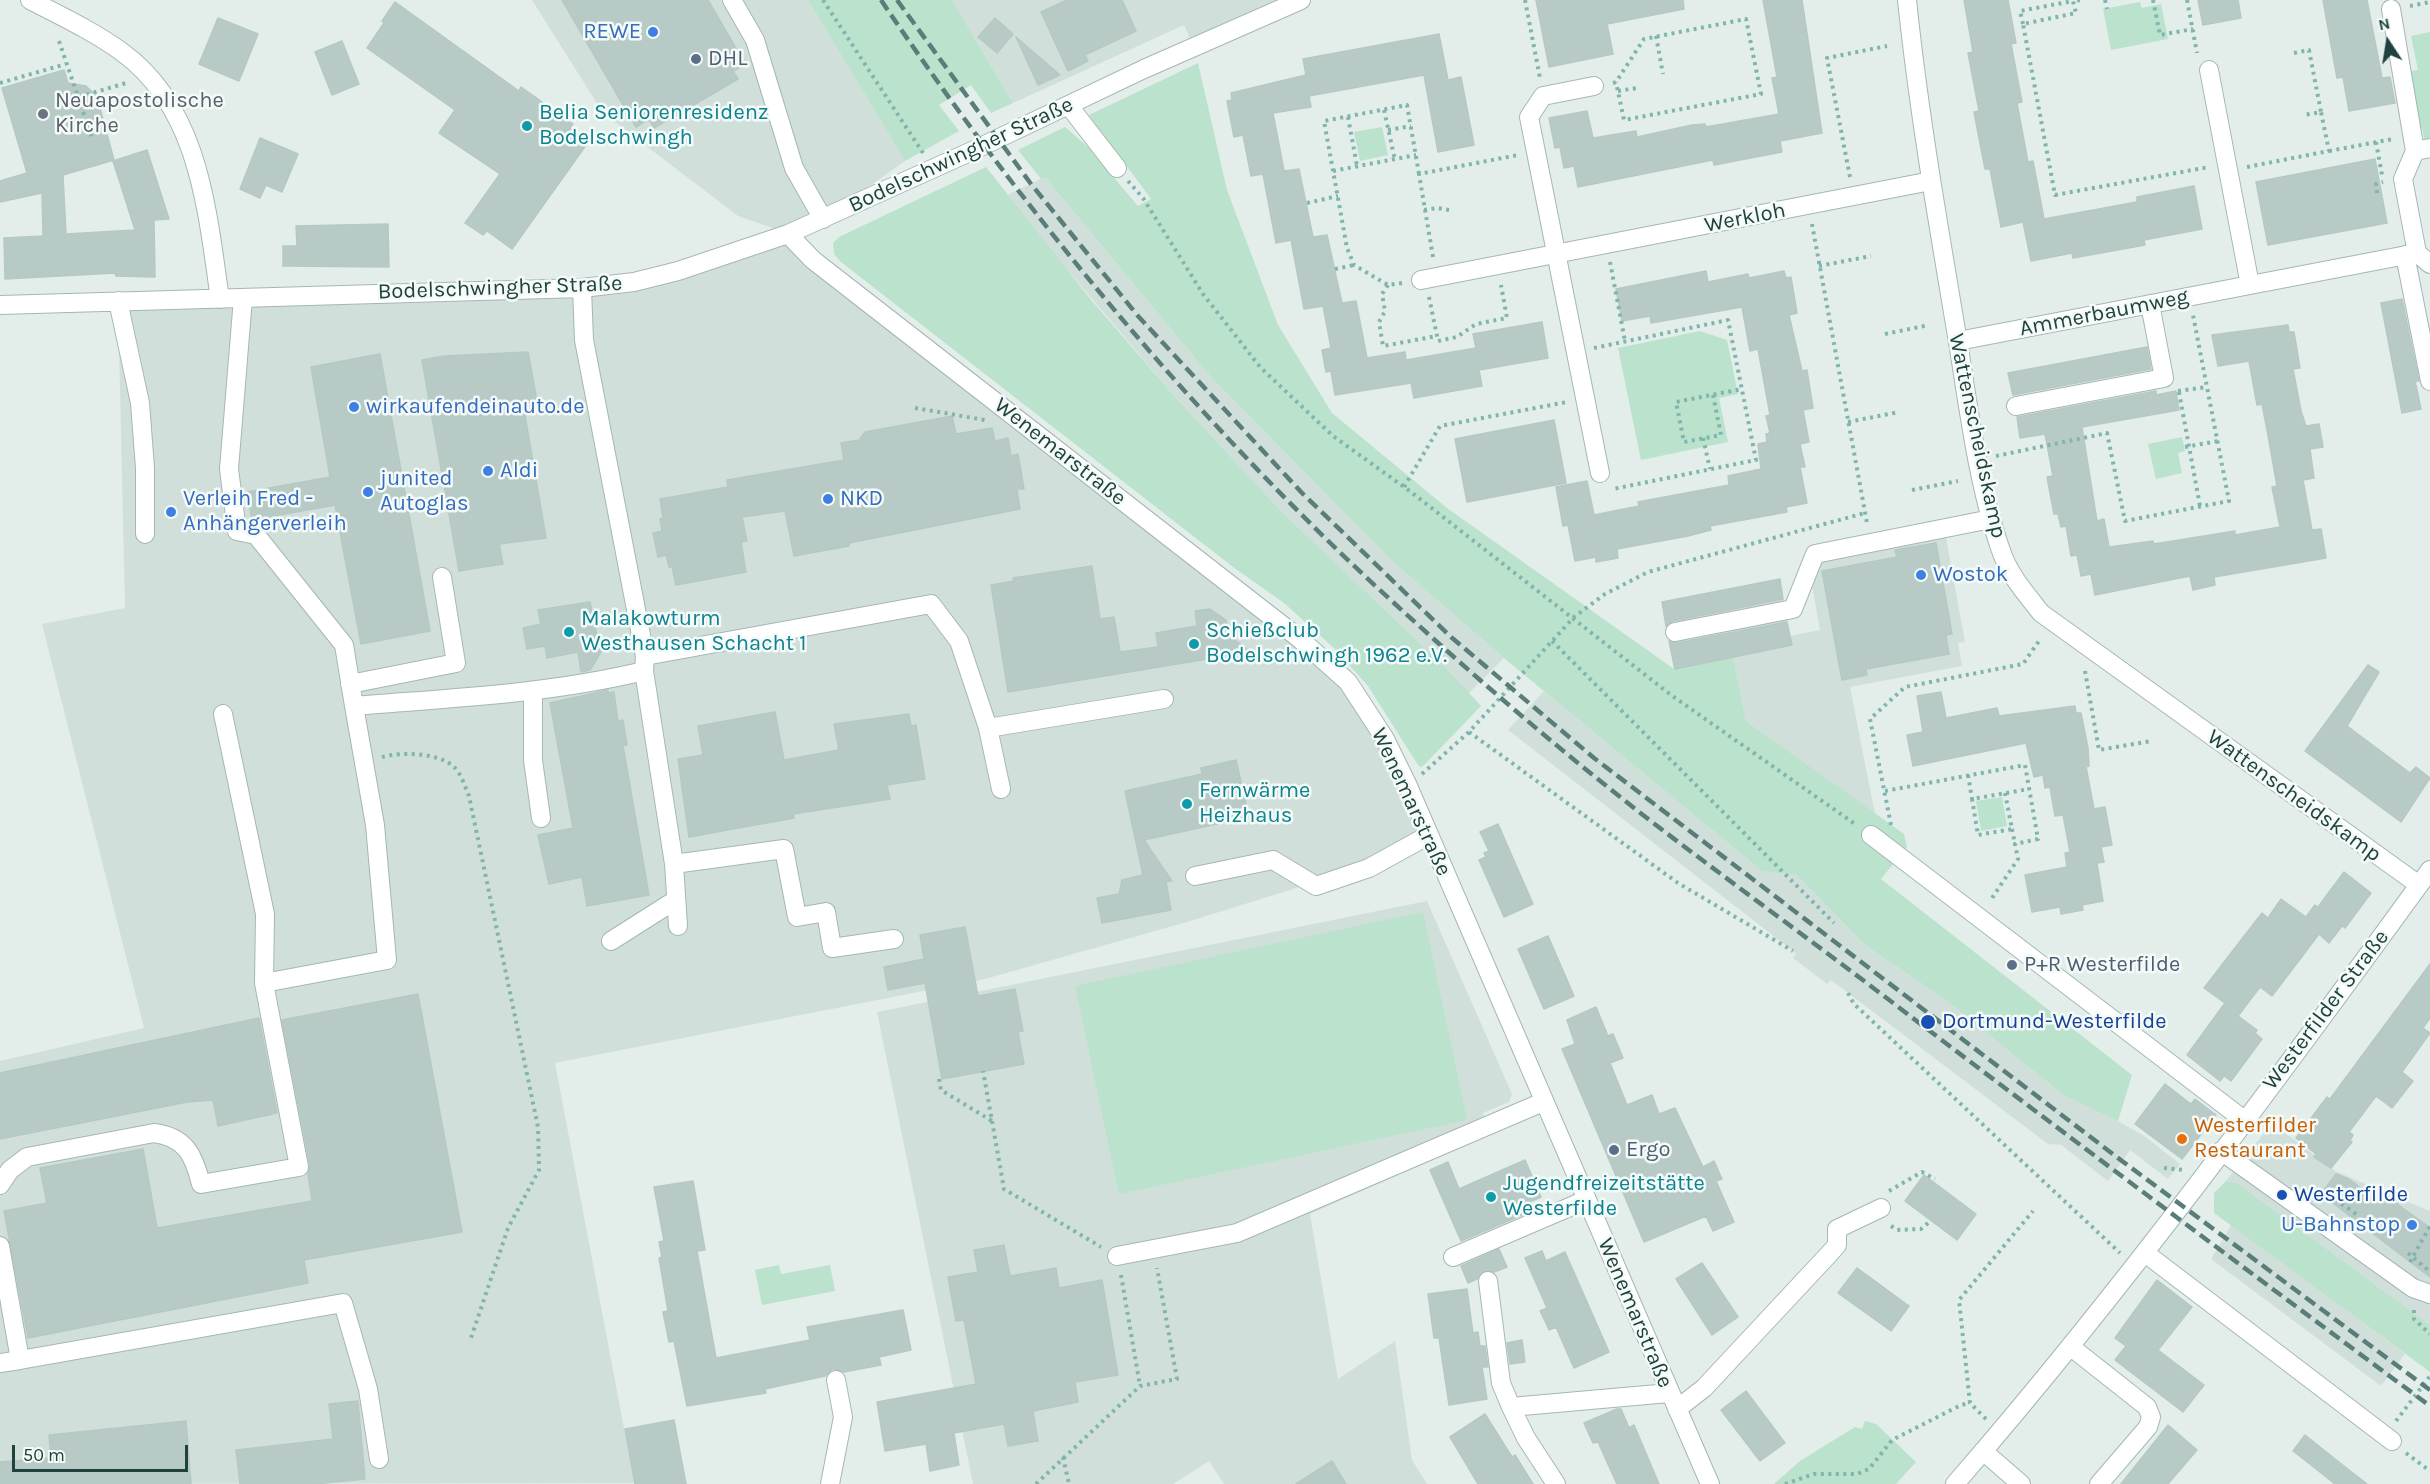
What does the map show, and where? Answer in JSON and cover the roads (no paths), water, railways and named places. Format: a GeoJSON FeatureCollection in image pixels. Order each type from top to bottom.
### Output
{"type":"FeatureCollection","features":[{"type":"Feature","properties":{"kind":"street"},"geometry":{"type":"LineString","coordinates":[[30,0],[77,23],[123,52],[152,80],[176,114],[193,154],[205,197],[220,299]]}},
{"type":"Feature","properties":{"kind":"street"},"geometry":{"type":"LineString","coordinates":[[732,0],[755,39],[794,168],[823,219]]}},
{"type":"Feature","properties":{"kind":"street","name":"Bodelschwingher Straße"},"geometry":{"type":"LineString","coordinates":[[0,305],[582,288],[634,282],[667,274],[788,234],[1069,106],[1144,69],[1301,0]]}},
{"type":"Feature","properties":{"kind":"street","name":"Wattenscheidskamp"},"geometry":{"type":"LineString","coordinates":[[1907,0],[1931,181],[1958,341],[1991,519],[2004,559],[2021,588],[2041,613],[2419,885]]}},
{"type":"Feature","properties":{"kind":"street"},"geometry":{"type":"LineString","coordinates":[[2391,9],[2419,145],[2403,179],[2417,258],[2430,381]]}},
{"type":"Feature","properties":{"kind":"street"},"geometry":{"type":"LineString","coordinates":[[2209,70],[2250,285]]}},
{"type":"Feature","properties":{"kind":"street"},"geometry":{"type":"LineString","coordinates":[[1594,86],[1543,96],[1529,117],[1600,473]]}},
{"type":"Feature","properties":{"kind":"street"},"geometry":{"type":"LineString","coordinates":[[1069,106],[1117,168]]}},
{"type":"Feature","properties":{"kind":"street","name":"Werkloh"},"geometry":{"type":"LineString","coordinates":[[1425,287],[1558,255],[1931,181]]}},
{"type":"Feature","properties":{"kind":"street","name":"Wenemarstraße"},"geometry":{"type":"LineString","coordinates":[[788,234],[813,260],[1308,646],[1348,682],[1384,739],[1408,786],[1710,1484]]}},
{"type":"Feature","properties":{"kind":"street","name":"Ammerbaumweg"},"geometry":{"type":"LineString","coordinates":[[1958,341],[2250,285],[2417,258]]}},
{"type":"Feature","properties":{"kind":"street"},"geometry":{"type":"LineString","coordinates":[[582,288],[584,340],[645,664],[674,864],[674,901],[678,926]]}},
{"type":"Feature","properties":{"kind":"street"},"geometry":{"type":"LineString","coordinates":[[243,298],[229,469],[237,531],[256,535],[344,645],[375,825],[387,960],[264,983]]}},
{"type":"Feature","properties":{"kind":"street"},"geometry":{"type":"LineString","coordinates":[[118,301],[140,403],[145,468],[145,534]]}},
{"type":"Feature","properties":{"kind":"street"},"geometry":{"type":"LineString","coordinates":[[2016,406],[2164,378],[2150,304]]}},
{"type":"Feature","properties":{"kind":"street"},"geometry":{"type":"LineString","coordinates":[[1675,632],[1793,609],[1815,554],[1991,519]]}},
{"type":"Feature","properties":{"kind":"street"},"geometry":{"type":"LineString","coordinates":[[350,684],[456,663],[442,577]]}},
{"type":"Feature","properties":{"kind":"street"},"geometry":{"type":"LineString","coordinates":[[354,706],[593,684],[645,664],[931,604],[959,641],[988,728],[1001,789]]}},
{"type":"Feature","properties":{"kind":"street"},"geometry":{"type":"LineString","coordinates":[[533,691],[533,760],[541,818]]}},
{"type":"Feature","properties":{"kind":"street"},"geometry":{"type":"LineString","coordinates":[[988,728],[1164,699]]}},
{"type":"Feature","properties":{"kind":"street"},"geometry":{"type":"LineString","coordinates":[[0,1185],[10,1170],[27,1157],[154,1133],[166,1134],[185,1144],[196,1161],[201,1184],[300,1167],[264,983],[265,914],[223,714]]}},
{"type":"Feature","properties":{"kind":"street"},"geometry":{"type":"LineString","coordinates":[[1195,876],[1273,860],[1316,885],[1369,868],[1429,835]]}},
{"type":"Feature","properties":{"kind":"street"},"geometry":{"type":"LineString","coordinates":[[1871,835],[2128,1034],[2244,1120]]}},
{"type":"Feature","properties":{"kind":"street"},"geometry":{"type":"LineString","coordinates":[[674,864],[784,849],[797,917],[826,912],[832,948],[894,939]]}},
{"type":"Feature","properties":{"kind":"street","name":"Westerfilder Straße"},"geometry":{"type":"LineString","coordinates":[[1955,1484],[2072,1347],[2145,1253],[2430,870]]}},
{"type":"Feature","properties":{"kind":"street"},"geometry":{"type":"LineString","coordinates":[[611,941],[674,901]]}},
{"type":"Feature","properties":{"kind":"street"},"geometry":{"type":"LineString","coordinates":[[1117,1256],[1237,1233],[1543,1102]]}},
{"type":"Feature","properties":{"kind":"street"},"geometry":{"type":"LineString","coordinates":[[2221,1151],[2414,1287],[2430,1309]]}},
{"type":"Feature","properties":{"kind":"street"},"geometry":{"type":"LineString","coordinates":[[1454,1257],[1586,1200]]}},
{"type":"Feature","properties":{"kind":"street"},"geometry":{"type":"LineString","coordinates":[[1677,1409],[1704,1388],[1837,1245],[1837,1229],[1875,1211]]}},
{"type":"Feature","properties":{"kind":"street"},"geometry":{"type":"LineString","coordinates":[[2145,1253],[2392,1441]]}},
{"type":"Feature","properties":{"kind":"street"},"geometry":{"type":"LineString","coordinates":[[1,1256],[20,1360]]}},
{"type":"Feature","properties":{"kind":"street"},"geometry":{"type":"LineString","coordinates":[[1488,1281],[1501,1383],[1526,1438],[1556,1484]]}},
{"type":"Feature","properties":{"kind":"street"},"geometry":{"type":"LineString","coordinates":[[0,1363],[343,1304],[368,1389],[379,1459]]}},
{"type":"Feature","properties":{"kind":"street"},"geometry":{"type":"LineString","coordinates":[[2072,1347],[2147,1407],[2151,1418],[2148,1427],[2099,1484]]}},
{"type":"Feature","properties":{"kind":"street"},"geometry":{"type":"LineString","coordinates":[[830,1484],[843,1417],[836,1380]]}},
{"type":"Feature","properties":{"kind":"street"},"geometry":{"type":"LineString","coordinates":[[1510,1407],[1669,1393]]}},
{"type":"Feature","properties":{"kind":"street"},"geometry":{"type":"LineString","coordinates":[[1983,1451],[2021,1484]]}},
{"type":"Feature","properties":{"kind":"railway"},"geometry":{"type":"LineString","coordinates":[[881,0],[995,160],[1120,317],[1254,466],[1394,603],[1553,742],[1652,822],[2430,1406]]}},
{"type":"Feature","properties":{"kind":"railway"},"geometry":{"type":"LineString","coordinates":[[897,0],[1031,184],[1138,316],[1302,493],[1451,637],[1594,758],[2122,1161],[2430,1390]]}},
{"type":"Feature","properties":{"kind":"place","name":"REWE"},"geometry":{"type":"Point","coordinates":[653,32]}},
{"type":"Feature","properties":{"kind":"place","name":"DHL"},"geometry":{"type":"Point","coordinates":[696,59]}},
{"type":"Feature","properties":{"kind":"place","name":"Neuapostolische Kirche"},"geometry":{"type":"Point","coordinates":[43,114]}},
{"type":"Feature","properties":{"kind":"place","name":"Belia Seniorenresidenz Bodelschwingh"},"geometry":{"type":"Point","coordinates":[527,126]}},
{"type":"Feature","properties":{"kind":"place","name":"wirkaufendeinauto.de"},"geometry":{"type":"Point","coordinates":[354,407]}},
{"type":"Feature","properties":{"kind":"place","name":"Aldi"},"geometry":{"type":"Point","coordinates":[488,471]}},
{"type":"Feature","properties":{"kind":"place","name":"junited Autoglas"},"geometry":{"type":"Point","coordinates":[368,492]}},
{"type":"Feature","properties":{"kind":"place","name":"NKD"},"geometry":{"type":"Point","coordinates":[828,499]}},
{"type":"Feature","properties":{"kind":"place","name":"Verleih Fred - Anhängerverleih"},"geometry":{"type":"Point","coordinates":[171,512]}},
{"type":"Feature","properties":{"kind":"place","name":"Wostok"},"geometry":{"type":"Point","coordinates":[1921,575]}},
{"type":"Feature","properties":{"kind":"place","name":"Malakowturm Westhausen Schacht 1"},"geometry":{"type":"Point","coordinates":[569,632]}},
{"type":"Feature","properties":{"kind":"place","name":"Schießclub Bodelschwingh 1962 e.V."},"geometry":{"type":"Point","coordinates":[1194,644]}},
{"type":"Feature","properties":{"kind":"place","name":"Fernwärme Heizhaus"},"geometry":{"type":"Point","coordinates":[1187,804]}},
{"type":"Feature","properties":{"kind":"place","name":"P+R Westerfilde"},"geometry":{"type":"Point","coordinates":[2012,965]}},
{"type":"Feature","properties":{"kind":"place","name":"Dortmund-Westerfilde"},"geometry":{"type":"Point","coordinates":[1928,1022]}},
{"type":"Feature","properties":{"kind":"place","name":"Westerfilder Restaurant"},"geometry":{"type":"Point","coordinates":[2182,1139]}},
{"type":"Feature","properties":{"kind":"place","name":"Ergo"},"geometry":{"type":"Point","coordinates":[1614,1150]}},
{"type":"Feature","properties":{"kind":"place","name":"Westerfilde"},"geometry":{"type":"Point","coordinates":[2282,1195]}},
{"type":"Feature","properties":{"kind":"place","name":"Jugendfreizeitstätte Westerfilde"},"geometry":{"type":"Point","coordinates":[1491,1197]}},
{"type":"Feature","properties":{"kind":"place","name":"U-Bahnstop"},"geometry":{"type":"Point","coordinates":[2412,1225]}}]}
